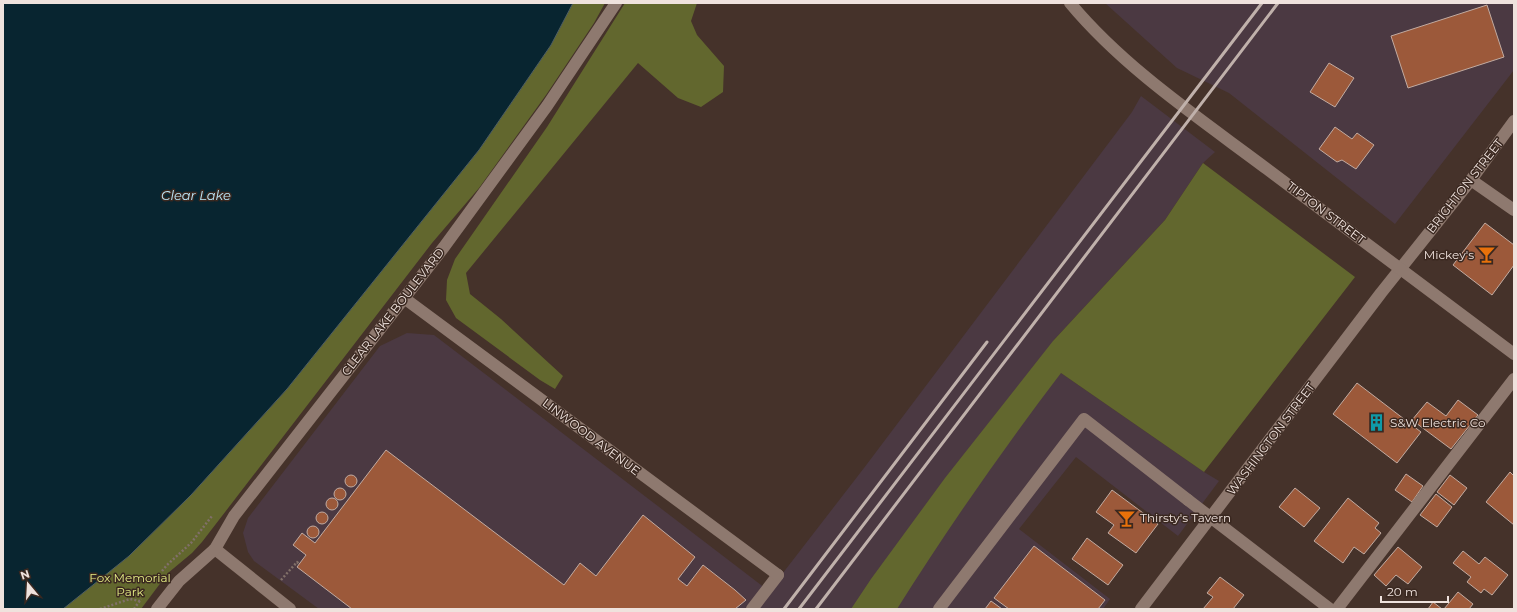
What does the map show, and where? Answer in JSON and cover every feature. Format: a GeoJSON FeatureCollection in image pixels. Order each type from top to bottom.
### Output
{"type":"FeatureCollection","features":[{"type":"Feature","properties":{"kind":"street","name":"CLEAR LAKE BOULEVARD"},"geometry":{"type":"LineString","coordinates":[[157,609],[179,581],[215,549],[234,516],[443,248],[547,106],[616,3]]}},
{"type":"Feature","properties":{"kind":"street","name":"TIPTON STREET"},"geometry":{"type":"LineString","coordinates":[[1070,3],[1086,22],[1139,71],[1194,115],[1514,354]]}},
{"type":"Feature","properties":{"kind":"street","name":"BRIGHTON STREET"},"geometry":{"type":"LineString","coordinates":[[1401,269],[1471,180],[1514,121]]}},
{"type":"Feature","properties":{"kind":"street"},"geometry":{"type":"LineString","coordinates":[[1471,180],[1514,210]]}},
{"type":"Feature","properties":{"kind":"street","name":"WASHINGTON STREET"},"geometry":{"type":"LineString","coordinates":[[1141,609],[1401,269]]}},
{"type":"Feature","properties":{"kind":"street","name":"LINWOOD AVENUE"},"geometry":{"type":"LineString","coordinates":[[404,298],[778,575],[752,609]]}},
{"type":"Feature","properties":{"kind":"street"},"geometry":{"type":"LineString","coordinates":[[1337,609],[1514,379]]}},
{"type":"Feature","properties":{"kind":"street"},"geometry":{"type":"LineString","coordinates":[[939,609],[1084,419],[1330,609]]}},
{"type":"Feature","properties":{"kind":"street"},"geometry":{"type":"LineString","coordinates":[[215,549],[290,609]]}},
{"type":"Feature","properties":{"kind":"path"},"geometry":{"type":"LineString","coordinates":[[158,577],[166,565],[191,543],[216,512]]}},
{"type":"Feature","properties":{"kind":"path"},"geometry":{"type":"LineString","coordinates":[[279,582],[297,562],[300,564]]}},
{"type":"Feature","properties":{"kind":"path"},"geometry":{"type":"LineString","coordinates":[[134,609],[144,595]]}},
{"type":"Feature","properties":{"kind":"path"},"geometry":{"type":"LineString","coordinates":[[100,609],[130,600],[140,601]]}},
{"type":"Feature","properties":{"kind":"shaded area"},"geometry":{"type":"Polygon","coordinates":[[[1105,3],[1514,3],[1514,70],[1395,224],[1229,93],[1177,68],[1105,3]]]}},
{"type":"Feature","properties":{"kind":"shaded area"},"geometry":{"type":"Polygon","coordinates":[[[1141,96],[1215,152],[1203,163],[1165,220],[1053,341],[1061,373],[1219,481],[1178,536],[1076,457],[1019,529],[1110,599],[1103,609],[319,609],[254,561],[248,552],[243,533],[248,518],[380,346],[407,333],[434,335],[769,591],[864,468],[1132,112],[1141,96]]]}},
{"type":"Feature","properties":{"kind":"green space","name":"Fox Memorial Park"},"geometry":{"type":"Polygon","coordinates":[[[573,3],[605,3],[594,23],[546,95],[479,188],[432,243],[202,542],[192,553],[168,573],[141,609],[63,609],[129,556],[191,495],[287,389],[479,150],[551,45],[573,3]]]}},
{"type":"Feature","properties":{"kind":"green space"},"geometry":{"type":"Polygon","coordinates":[[[625,3],[697,3],[691,21],[697,35],[724,66],[723,92],[701,107],[678,98],[638,63],[466,273],[470,294],[501,319],[563,376],[555,389],[540,380],[456,318],[446,300],[447,280],[455,259],[547,127],[625,3]]]}},
{"type":"Feature","properties":{"kind":"green space"},"geometry":{"type":"Polygon","coordinates":[[[1203,163],[1355,277],[1204,472],[1061,373],[976,489],[897,609],[851,609],[871,579],[945,478],[1053,341],[1165,220],[1203,163]]]}},
{"type":"Feature","properties":{"kind":"water","name":"Clear Lake"},"geometry":{"type":"Polygon","coordinates":[[[3,3],[573,3],[551,45],[479,150],[287,389],[191,495],[129,556],[63,609],[3,609],[3,3]]]}},
{"type":"Feature","properties":{"kind":"building"},"geometry":{"type":"Polygon","coordinates":[[[1487,5],[1504,57],[1408,88],[1391,36],[1487,5]]]}},
{"type":"Feature","properties":{"kind":"building"},"geometry":{"type":"Polygon","coordinates":[[[1329,63],[1354,78],[1335,107],[1310,92],[1329,63]]]}},
{"type":"Feature","properties":{"kind":"building"},"geometry":{"type":"Polygon","coordinates":[[[1335,127],[1352,139],[1357,133],[1374,145],[1356,169],[1342,160],[1337,162],[1319,149],[1335,127]]]}},
{"type":"Feature","properties":{"kind":"building","name":"Mickey's"},"geometry":{"type":"Polygon","coordinates":[[[1485,223],[1514,245],[1514,265],[1492,295],[1453,265],[1485,223]]]}},
{"type":"Feature","properties":{"kind":"building","name":"S&W Electric Co"},"geometry":{"type":"Polygon","coordinates":[[[1357,383],[1421,432],[1397,463],[1333,414],[1357,383]]]}},
{"type":"Feature","properties":{"kind":"building"},"geometry":{"type":"Polygon","coordinates":[[[1458,400],[1478,415],[1451,449],[1412,420],[1427,402],[1446,416],[1458,400]]]}},
{"type":"Feature","properties":{"kind":"building"},"geometry":{"type":"Polygon","coordinates":[[[386,450],[564,585],[580,563],[596,576],[643,515],[695,557],[678,579],[687,586],[703,565],[746,600],[735,609],[352,609],[297,567],[306,555],[293,545],[302,533],[315,543],[386,450]]]}},
{"type":"Feature","properties":{"kind":"building"},"geometry":{"type":"Polygon","coordinates":[[[1510,472],[1514,476],[1514,525],[1486,502],[1510,472]]]}},
{"type":"Feature","properties":{"kind":"building"},"geometry":{"type":"Polygon","coordinates":[[[1406,474],[1423,486],[1412,502],[1395,490],[1406,474]]]}},
{"type":"Feature","properties":{"kind":"building"},"geometry":{"type":"Polygon","coordinates":[[[349,475],[353,475],[357,481],[353,487],[349,487],[345,483],[345,479],[349,475]]]}},
{"type":"Feature","properties":{"kind":"building"},"geometry":{"type":"Polygon","coordinates":[[[1450,475],[1467,488],[1454,505],[1437,492],[1450,475]]]}},
{"type":"Feature","properties":{"kind":"building"},"geometry":{"type":"Polygon","coordinates":[[[338,488],[342,488],[346,494],[342,500],[338,500],[334,496],[334,492],[338,488]]]}},
{"type":"Feature","properties":{"kind":"building"},"geometry":{"type":"Polygon","coordinates":[[[1295,488],[1320,508],[1304,527],[1279,507],[1295,488]]]}},
{"type":"Feature","properties":{"kind":"building","name":"Thirsty's Tavern"},"geometry":{"type":"Polygon","coordinates":[[[1112,490],[1158,524],[1136,553],[1108,533],[1114,525],[1096,512],[1112,490]]]}},
{"type":"Feature","properties":{"kind":"building"},"geometry":{"type":"Polygon","coordinates":[[[1436,494],[1452,507],[1437,527],[1420,515],[1436,494]]]}},
{"type":"Feature","properties":{"kind":"building"},"geometry":{"type":"Polygon","coordinates":[[[330,498],[334,498],[338,504],[334,510],[330,510],[326,506],[326,502],[330,498]]]}},
{"type":"Feature","properties":{"kind":"building"},"geometry":{"type":"Polygon","coordinates":[[[1348,498],[1379,523],[1375,528],[1381,533],[1364,554],[1354,547],[1343,563],[1314,541],[1348,498]]]}},
{"type":"Feature","properties":{"kind":"building"},"geometry":{"type":"Polygon","coordinates":[[[320,512],[324,512],[328,518],[324,524],[320,524],[316,520],[316,516],[320,512]]]}},
{"type":"Feature","properties":{"kind":"building"},"geometry":{"type":"Polygon","coordinates":[[[311,526],[315,526],[319,532],[315,538],[311,538],[307,534],[307,530],[311,526]]]}},
{"type":"Feature","properties":{"kind":"building"},"geometry":{"type":"Polygon","coordinates":[[[1087,538],[1123,565],[1108,585],[1072,559],[1087,538]]]}},
{"type":"Feature","properties":{"kind":"building"},"geometry":{"type":"Polygon","coordinates":[[[1034,546],[1105,600],[1098,609],[1009,609],[994,598],[1034,546]]]}},
{"type":"Feature","properties":{"kind":"building"},"geometry":{"type":"Polygon","coordinates":[[[1398,547],[1422,567],[1408,584],[1396,575],[1386,586],[1374,575],[1398,547]]]}},
{"type":"Feature","properties":{"kind":"building"},"geometry":{"type":"Polygon","coordinates":[[[1463,551],[1479,564],[1485,557],[1508,575],[1492,595],[1484,589],[1481,593],[1467,582],[1471,577],[1453,563],[1463,551]]]}},
{"type":"Feature","properties":{"kind":"building"},"geometry":{"type":"Polygon","coordinates":[[[1220,577],[1244,595],[1233,609],[1203,609],[1213,597],[1207,593],[1220,577]]]}},
{"type":"Feature","properties":{"kind":"building"},"geometry":{"type":"Polygon","coordinates":[[[1458,592],[1473,604],[1469,609],[1444,609],[1458,592]]]}},
{"type":"Feature","properties":{"kind":"building"},"geometry":{"type":"Polygon","coordinates":[[[991,601],[1002,609],[985,609],[991,601]]]}},
{"type":"Feature","properties":{"kind":"building"},"geometry":{"type":"Polygon","coordinates":[[[1433,602],[1442,609],[1428,609],[1433,602]]]}},
{"type":"Feature","properties":{"kind":"railway"},"geometry":{"type":"LineString","coordinates":[[799,609],[1262,3]]}},
{"type":"Feature","properties":{"kind":"railway"},"geometry":{"type":"LineString","coordinates":[[816,609],[1278,3]]}},
{"type":"Feature","properties":{"kind":"railway"},"geometry":{"type":"LineString","coordinates":[[784,609],[987,342]]}},
{"type":"Feature","properties":{"kind":"place","name":"Mickey's"},"geometry":{"type":"Point","coordinates":[1487,255]}},
{"type":"Feature","properties":{"kind":"place","name":"S&W Electric Co"},"geometry":{"type":"Point","coordinates":[1377,423]}},
{"type":"Feature","properties":{"kind":"place","name":"Thirsty's Tavern"},"geometry":{"type":"Point","coordinates":[1127,518]}}]}
